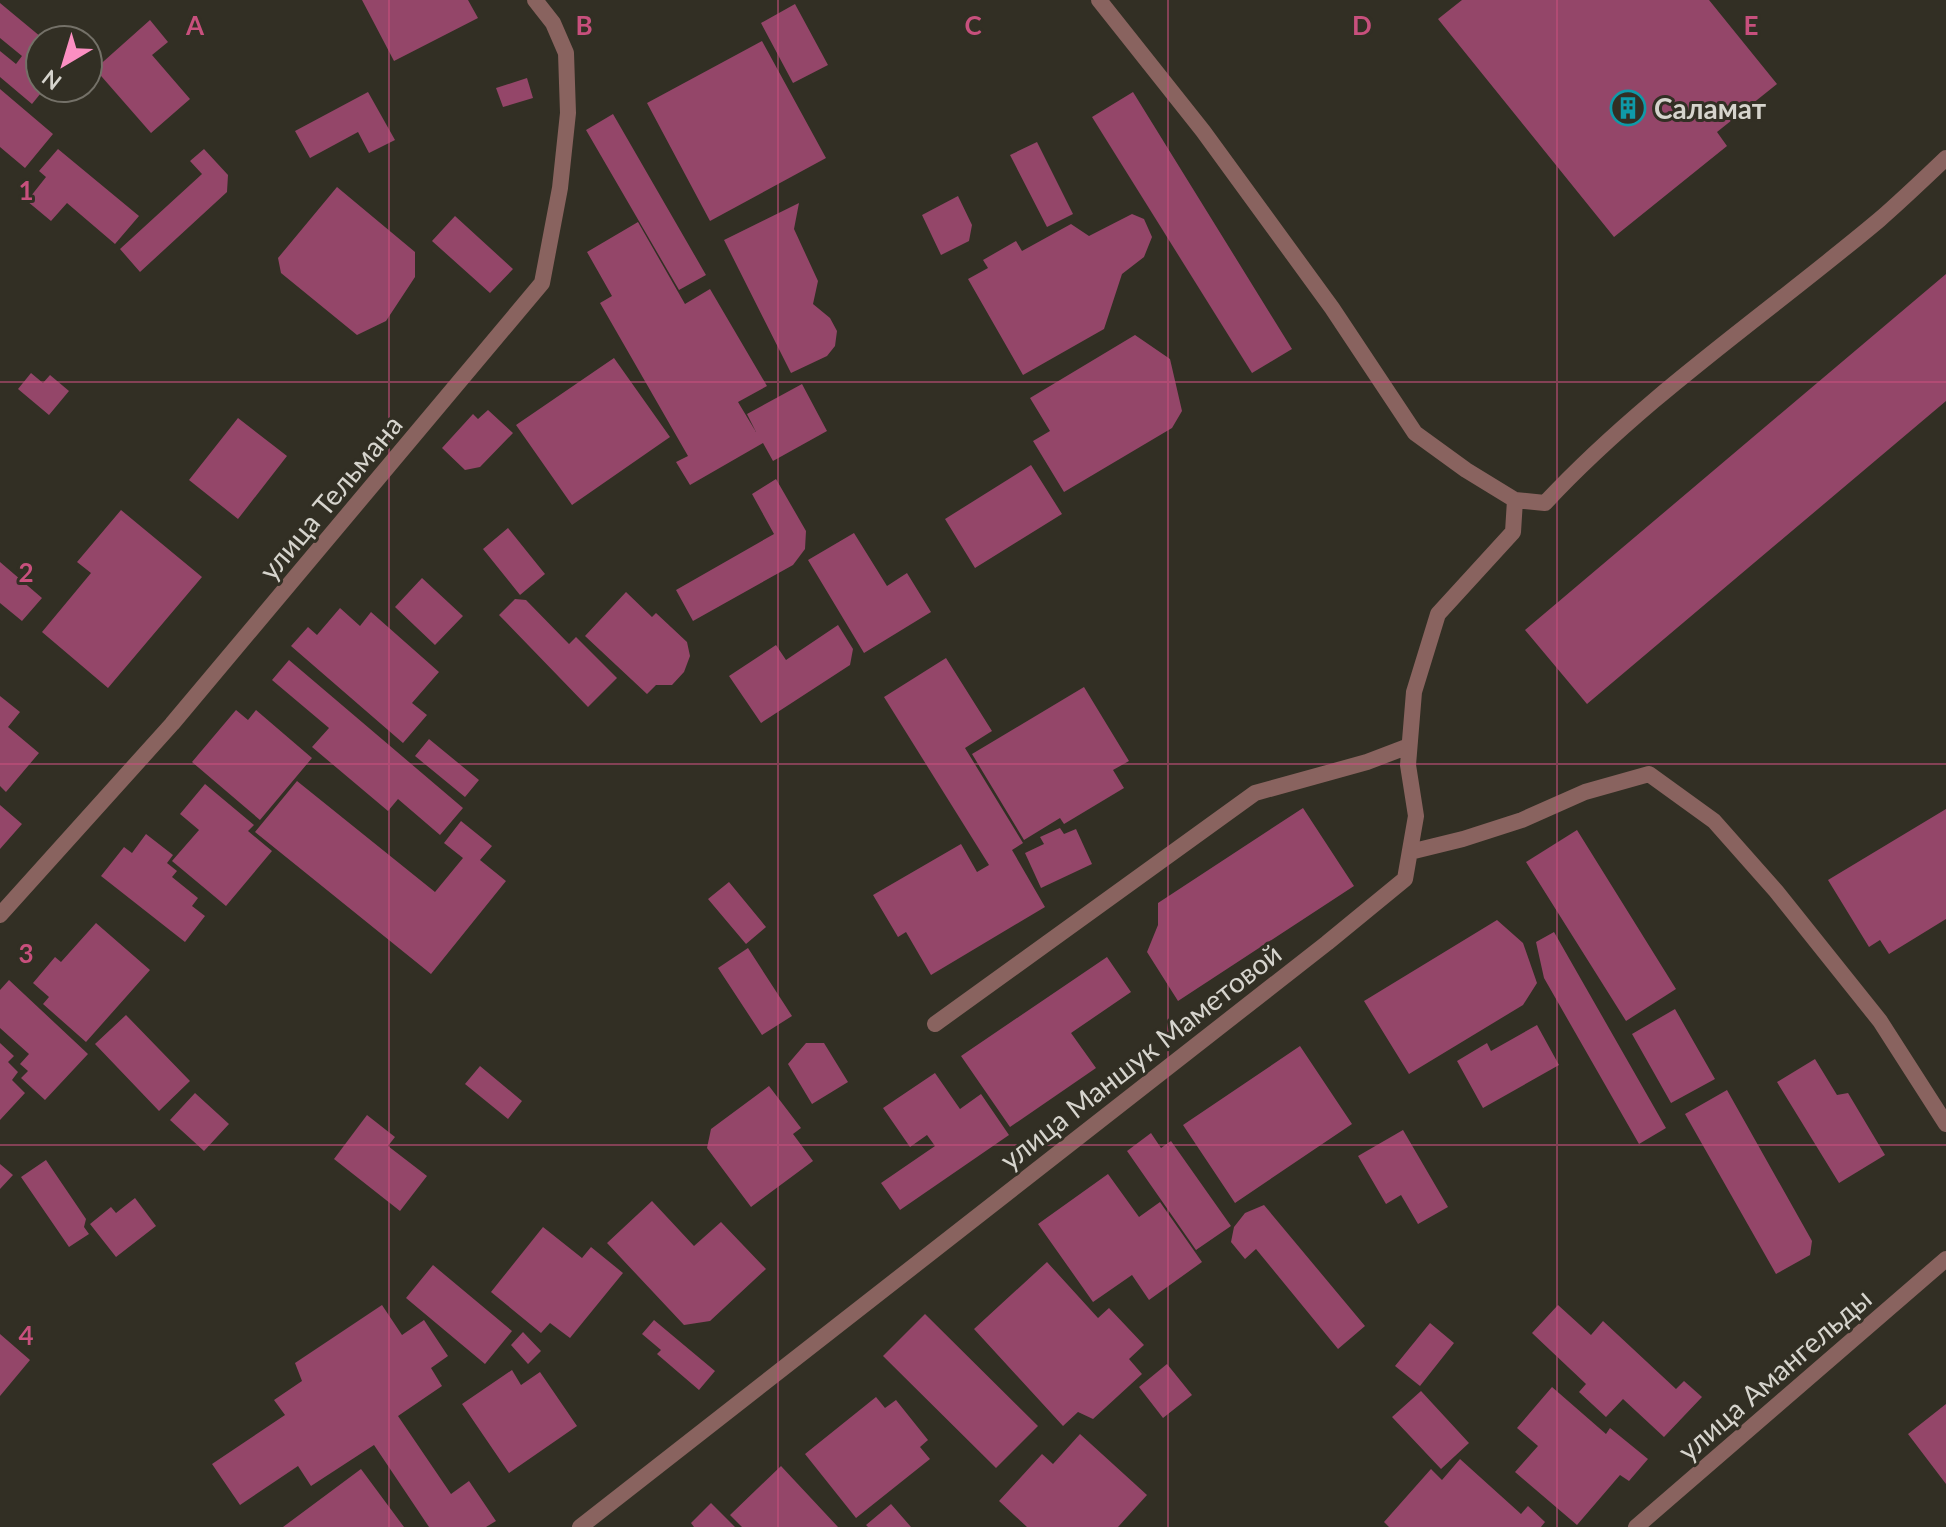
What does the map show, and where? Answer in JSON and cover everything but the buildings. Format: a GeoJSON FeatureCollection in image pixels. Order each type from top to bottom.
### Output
{"type":"FeatureCollection","features":[{"type":"Feature","properties":{"kind":"street","name":"улица Тельмана"},"geometry":{"type":"LineString","coordinates":[[0,915],[172,724],[542,283],[560,188],[568,113],[566,53],[553,23],[535,0]]}},
{"type":"Feature","properties":{"kind":"street"},"geometry":{"type":"LineString","coordinates":[[1099,0],[1268,219],[1415,433],[1515,500],[1545,503],[1582,463],[1687,372],[1880,219],[1946,158]]}},
{"type":"Feature","properties":{"kind":"street","name":"улица Маншук Маметовой"},"geometry":{"type":"LineString","coordinates":[[580,1527],[1405,879],[1416,816],[1408,765],[1414,692],[1438,614],[1513,532],[1515,500]]}},
{"type":"Feature","properties":{"kind":"street"},"geometry":{"type":"LineString","coordinates":[[935,1024],[1255,793],[1367,762],[1409,746]]}},
{"type":"Feature","properties":{"kind":"street"},"geometry":{"type":"LineString","coordinates":[[1410,852],[1522,820],[1585,792],[1649,774],[1714,821],[1776,891],[1880,1021],[1946,1124]]}},
{"type":"Feature","properties":{"kind":"street","name":"улица Амангельды"},"geometry":{"type":"LineString","coordinates":[[1636,1527],[1946,1259]]}},
{"type":"Feature","properties":{"kind":"place","name":"Саламат"},"geometry":{"type":"Point","coordinates":[1628,108]}}]}
